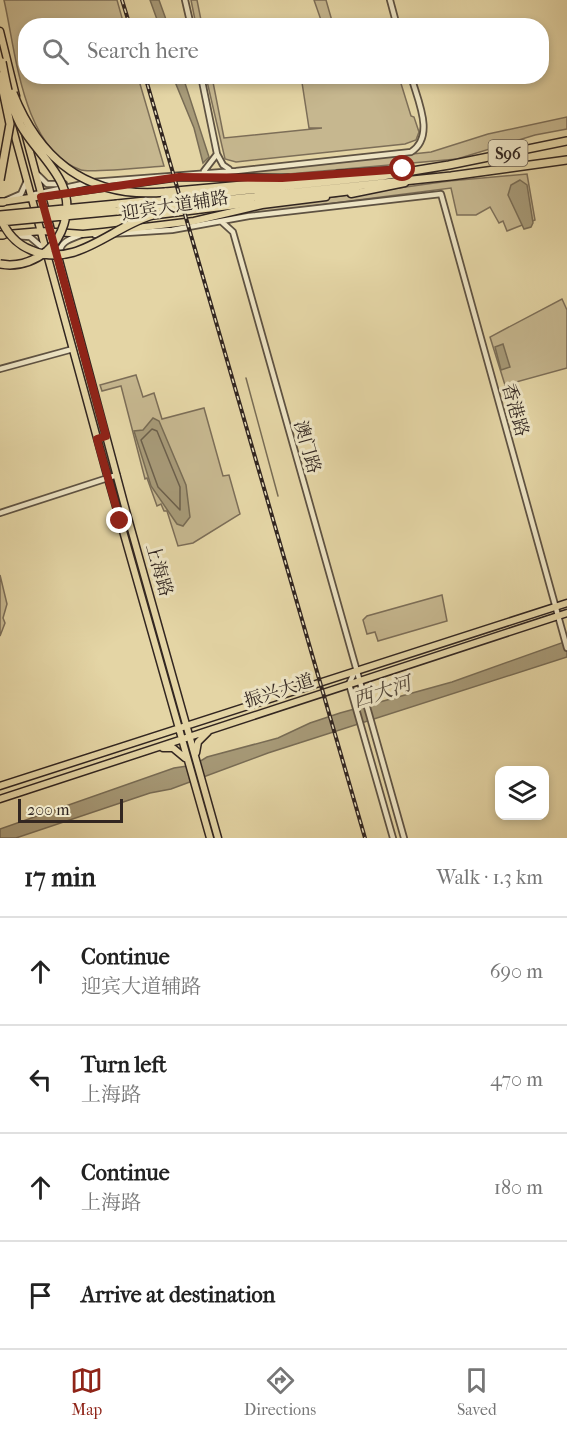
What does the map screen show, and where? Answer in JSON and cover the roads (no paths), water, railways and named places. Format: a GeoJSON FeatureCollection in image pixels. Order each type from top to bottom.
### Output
{"type":"FeatureCollection","features":[{"type":"Feature","properties":{"kind":"highway"},"geometry":{"type":"LineString","coordinates":[[0,54],[17,118],[60,179],[66,198],[67,211],[63,227],[50,248],[29,262],[0,264]]}},
{"type":"Feature","properties":{"kind":"highway"},"geometry":{"type":"LineString","coordinates":[[2,62],[31,132],[60,163],[85,180],[112,189],[143,193],[165,192],[334,176],[382,176]]}},
{"type":"Feature","properties":{"kind":"highway"},"geometry":{"type":"LineString","coordinates":[[0,77],[7,114],[6,144],[0,164]]}},
{"type":"Feature","properties":{"kind":"highway"},"geometry":{"type":"LineString","coordinates":[[0,77],[10,124],[0,180]]}},
{"type":"Feature","properties":{"kind":"highway","name":"S96"},"geometry":{"type":"LineString","coordinates":[[423,170],[567,141]]}},
{"type":"Feature","properties":{"kind":"highway","name":"S96"},"geometry":{"type":"LineString","coordinates":[[423,179],[567,160]]}},
{"type":"Feature","properties":{"kind":"highway"},"geometry":{"type":"LineString","coordinates":[[0,222],[423,170]]}},
{"type":"Feature","properties":{"kind":"highway"},"geometry":{"type":"LineString","coordinates":[[423,179],[348,191],[153,215],[125,225],[78,252],[52,256],[37,253],[17,242],[0,216],[117,207],[423,179]]}},
{"type":"Feature","properties":{"kind":"main road","name":"上海路"},"geometry":{"type":"LineString","coordinates":[[0,31],[40,195],[218,838]]}},
{"type":"Feature","properties":{"kind":"main road","name":"上海路"},"geometry":{"type":"LineString","coordinates":[[0,87],[16,136],[97,439],[210,838]]}},
{"type":"Feature","properties":{"kind":"main road","name":"迎宾大道辅路"},"geometry":{"type":"LineString","coordinates":[[1,202],[179,177],[282,178],[423,170]]}},
{"type":"Feature","properties":{"kind":"main road","name":"迎宾大道辅路"},"geometry":{"type":"LineString","coordinates":[[1,235],[42,231],[83,234],[194,221],[262,205],[379,189],[423,179]]}},
{"type":"Feature","properties":{"kind":"main road"},"geometry":{"type":"LineString","coordinates":[[97,439],[106,436]]}},
{"type":"Feature","properties":{"kind":"main road"},"geometry":{"type":"LineString","coordinates":[[120,521],[122,516],[128,518]]}},
{"type":"Feature","properties":{"kind":"main road","name":"振兴大道"},"geometry":{"type":"LineString","coordinates":[[0,786],[356,669],[567,603]]}},
{"type":"Feature","properties":{"kind":"main road","name":"振兴大道"},"geometry":{"type":"LineString","coordinates":[[0,799],[567,613]]}},
{"type":"Feature","properties":{"kind":"main road"},"geometry":{"type":"LineString","coordinates":[[161,746],[164,739],[159,734],[171,724],[172,704]]}},
{"type":"Feature","properties":{"kind":"main road"},"geometry":{"type":"LineString","coordinates":[[175,714],[180,714],[182,710],[191,718],[202,720],[208,730],[198,742],[196,757]]}},
{"type":"Feature","properties":{"kind":"main road"},"geometry":{"type":"LineString","coordinates":[[148,750],[173,748],[189,764]]}},
{"type":"Feature","properties":{"kind":"main road"},"geometry":{"type":"LineString","coordinates":[[186,755],[192,753],[196,757]]}},
{"type":"Feature","properties":{"kind":"street"},"geometry":{"type":"LineString","coordinates":[[186,0],[189,18]]}},
{"type":"Feature","properties":{"kind":"street"},"geometry":{"type":"LineString","coordinates":[[390,0],[395,18]]}},
{"type":"Feature","properties":{"kind":"street"},"geometry":{"type":"LineString","coordinates":[[203,84],[216,154],[223,165],[236,171]]}},
{"type":"Feature","properties":{"kind":"street"},"geometry":{"type":"LineString","coordinates":[[24,127],[38,173],[44,183],[51,186],[94,179],[120,179],[203,171],[236,171],[411,152],[423,140],[424,127],[413,84]]}},
{"type":"Feature","properties":{"kind":"street"},"geometry":{"type":"LineString","coordinates":[[1,202],[21,194],[26,186],[16,136]]}},
{"type":"Feature","properties":{"kind":"street"},"geometry":{"type":"LineString","coordinates":[[203,171],[216,154]]}},
{"type":"Feature","properties":{"kind":"street"},"geometry":{"type":"LineString","coordinates":[[40,195],[120,179]]}},
{"type":"Feature","properties":{"kind":"street","name":"香港路"},"geometry":{"type":"LineString","coordinates":[[237,219],[441,194],[567,648]]}},
{"type":"Feature","properties":{"kind":"street"},"geometry":{"type":"LineString","coordinates":[[68,295],[59,251],[65,242],[83,234],[172,230],[237,219],[233,232],[222,222]]}},
{"type":"Feature","properties":{"kind":"street","name":"澳门路"},"geometry":{"type":"LineString","coordinates":[[233,232],[404,838]]}},
{"type":"Feature","properties":{"kind":"street"},"geometry":{"type":"LineString","coordinates":[[1,235],[30,237],[42,245],[59,297]]}},
{"type":"Feature","properties":{"kind":"street"},"geometry":{"type":"LineString","coordinates":[[0,369],[73,349]]}},
{"type":"Feature","properties":{"kind":"street"},"geometry":{"type":"LineString","coordinates":[[0,513],[117,475]]}},
{"type":"Feature","properties":{"kind":"street"},"geometry":{"type":"LineString","coordinates":[[356,669],[349,684],[393,838]]}},
{"type":"Feature","properties":{"kind":"water"},"geometry":{"type":"Polygon","coordinates":[[[150,0],[159,0],[165,18],[156,18],[150,0]]]}},
{"type":"Feature","properties":{"kind":"water"},"geometry":{"type":"Polygon","coordinates":[[[176,84],[185,84],[209,157],[203,163],[194,128],[176,84]]]}},
{"type":"Feature","properties":{"kind":"water"},"geometry":{"type":"Polygon","coordinates":[[[520,180],[527,185],[533,223],[531,227],[524,229],[508,195],[511,185],[520,180]]]}},
{"type":"Feature","properties":{"kind":"water"},"geometry":{"type":"Polygon","coordinates":[[[503,344],[510,367],[501,370],[495,347],[503,344]]]}},
{"type":"Feature","properties":{"kind":"water"},"geometry":{"type":"Polygon","coordinates":[[[153,418],[159,421],[186,485],[190,517],[183,526],[177,524],[151,486],[134,431],[143,430],[153,418]]]}},
{"type":"Feature","properties":{"kind":"water"},"geometry":{"type":"Polygon","coordinates":[[[567,641],[567,657],[268,753],[171,789],[150,793],[16,838],[0,838],[0,829],[174,768],[194,765],[207,757],[278,738],[310,723],[340,713],[452,682],[567,641]]]}},
{"type":"Feature","properties":{"kind":"waterway"},"geometry":{"type":"LineString","coordinates":[[246,378],[278,496]]}},
{"type":"Feature","properties":{"kind":"railway"},"geometry":{"type":"LineString","coordinates":[[122,0],[128,18]]}},
{"type":"Feature","properties":{"kind":"railway"},"geometry":{"type":"LineString","coordinates":[[147,84],[365,838]]}},
{"type":"Feature","properties":{"kind":"water label","name":"西大河"},"geometry":{"type":"Point","coordinates":[382,692]}}]}
